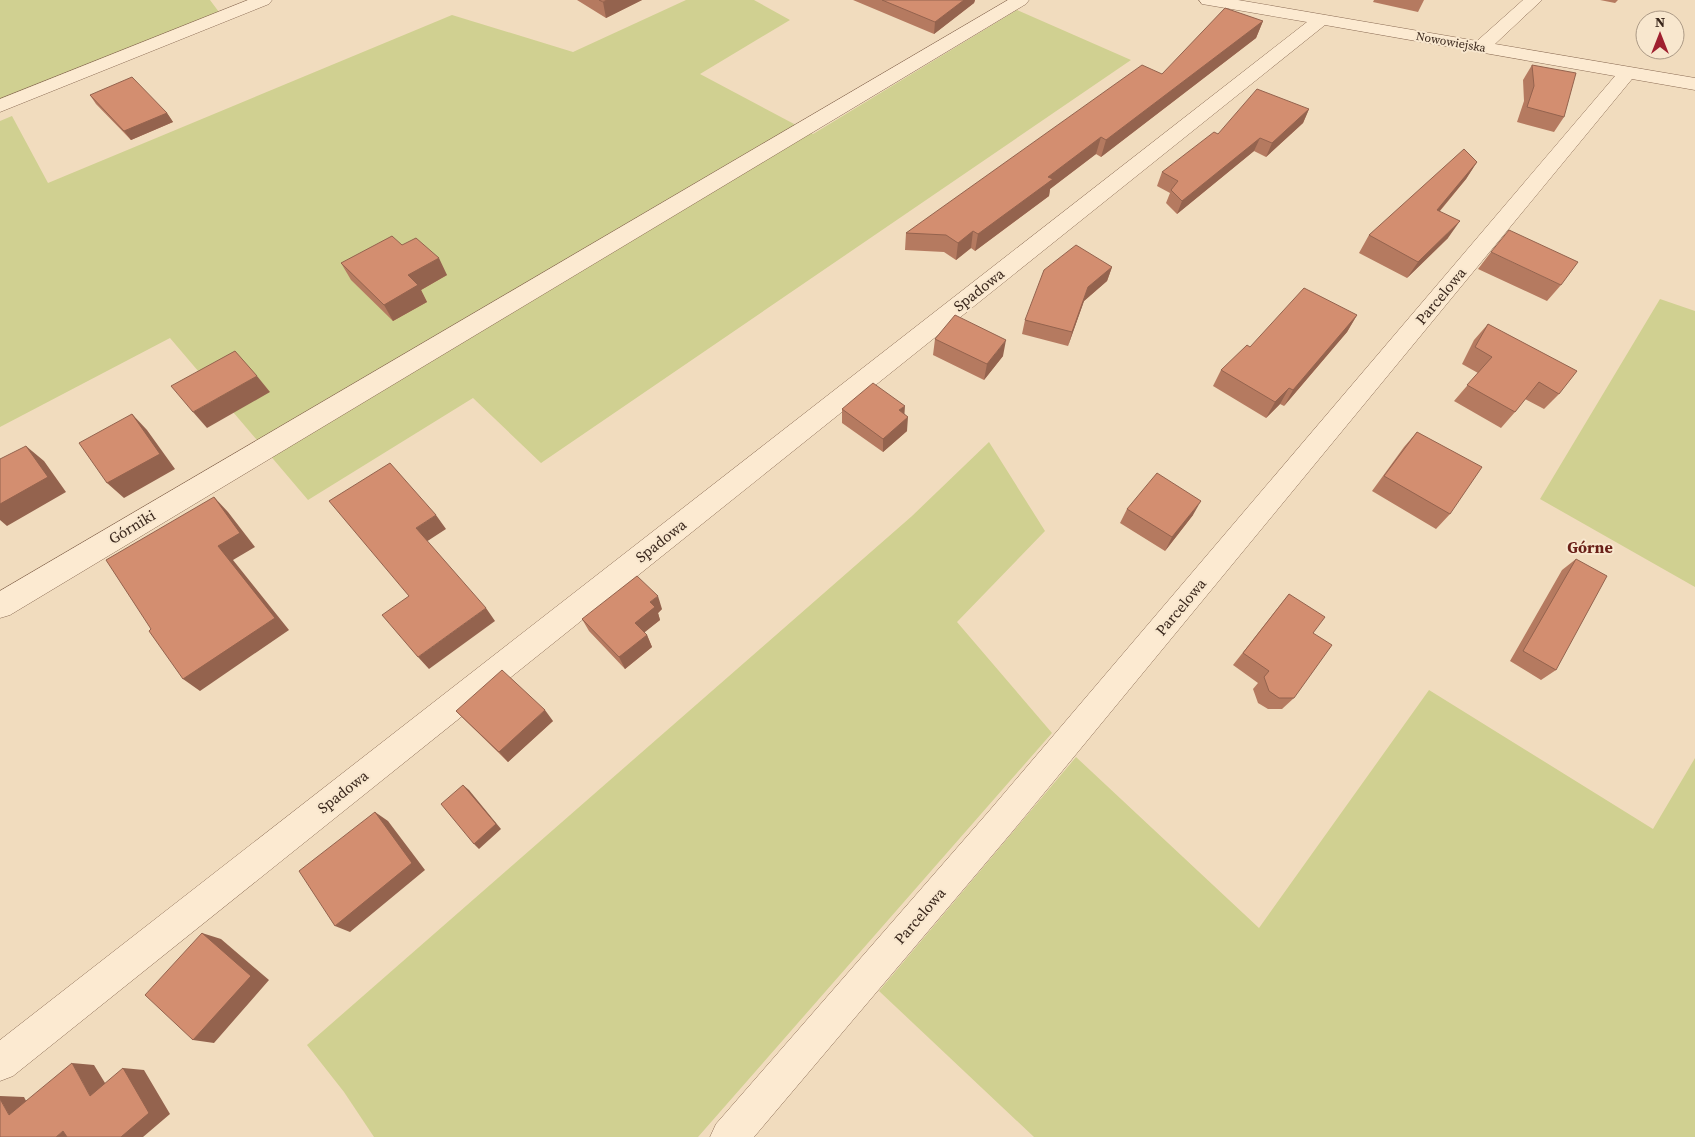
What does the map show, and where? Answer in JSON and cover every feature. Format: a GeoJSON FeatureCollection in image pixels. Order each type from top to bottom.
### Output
{"type":"FeatureCollection","features":[{"type":"Feature","properties":{"kind":"street"},"geometry":{"type":"LineString","coordinates":[[0,106],[262,0]]}},
{"type":"Feature","properties":{"kind":"street","name":"Górniki"},"geometry":{"type":"LineString","coordinates":[[0,606],[1020,0]]}},
{"type":"Feature","properties":{"kind":"street","name":"Nowowiejska"},"geometry":{"type":"LineString","coordinates":[[1208,0],[1695,84]]}},
{"type":"Feature","properties":{"kind":"street"},"geometry":{"type":"LineString","coordinates":[[1481,47],[1533,0]]}},
{"type":"Feature","properties":{"kind":"street","name":"Spadowa"},"geometry":{"type":"LineString","coordinates":[[0,1063],[1322,19]]}},
{"type":"Feature","properties":{"kind":"street","name":"Parcelowa"},"geometry":{"type":"LineString","coordinates":[[729,1137],[1001,822],[1628,72]]}},
{"type":"Feature","properties":{"kind":"green space"},"geometry":{"type":"Polygon","coordinates":[[[0,0],[210,0],[219,12],[0,101],[0,0]]]}},
{"type":"Feature","properties":{"kind":"green space"},"geometry":{"type":"Polygon","coordinates":[[[686,0],[754,0],[790,20],[700,74],[813,134],[1017,10],[1131,60],[541,463],[473,398],[308,500],[170,338],[0,427],[0,121],[12,116],[48,183],[452,15],[573,52],[686,0]]]}},
{"type":"Feature","properties":{"kind":"green space"},"geometry":{"type":"Polygon","coordinates":[[[1660,299],[1695,311],[1695,587],[1540,499],[1660,299]]]}},
{"type":"Feature","properties":{"kind":"green space"},"geometry":{"type":"Polygon","coordinates":[[[989,442],[1045,531],[957,622],[1052,733],[698,1137],[374,1137],[344,1092],[307,1045],[912,516],[989,442]]]}},
{"type":"Feature","properties":{"kind":"green space"},"geometry":{"type":"Polygon","coordinates":[[[1429,690],[1653,829],[1695,758],[1695,1137],[1034,1137],[879,991],[1076,757],[1259,928],[1429,690]]]}},
{"type":"Feature","properties":{"kind":"building"},"geometry":{"type":"Polygon","coordinates":[[[882,0],[964,0],[935,22],[882,0]]]}},
{"type":"Feature","properties":{"kind":"building"},"geometry":{"type":"Polygon","coordinates":[[[1225,8],[1263,21],[1106,140],[1101,137],[1048,177],[1053,179],[978,234],[973,231],[958,243],[946,235],[906,233],[1142,65],[1162,74],[1225,8]]]}},
{"type":"Feature","properties":{"kind":"building"},"geometry":{"type":"Polygon","coordinates":[[[1532,65],[1576,73],[1564,117],[1527,107],[1534,86],[1532,65]]]}},
{"type":"Feature","properties":{"kind":"building"},"geometry":{"type":"Polygon","coordinates":[[[132,77],[167,113],[124,131],[90,95],[132,77]]]}},
{"type":"Feature","properties":{"kind":"building"},"geometry":{"type":"Polygon","coordinates":[[[1257,89],[1309,109],[1272,143],[1260,138],[1182,201],[1171,190],[1178,181],[1162,172],[1214,132],[1218,134],[1257,89]]]}},
{"type":"Feature","properties":{"kind":"building"},"geometry":{"type":"Polygon","coordinates":[[[1464,149],[1477,162],[1437,210],[1460,221],[1418,262],[1369,235],[1464,149]]]}},
{"type":"Feature","properties":{"kind":"building"},"geometry":{"type":"Polygon","coordinates":[[[1509,230],[1578,262],[1561,285],[1491,252],[1509,230]]]}},
{"type":"Feature","properties":{"kind":"building"},"geometry":{"type":"Polygon","coordinates":[[[392,236],[402,245],[416,238],[439,258],[408,275],[418,285],[384,305],[341,263],[392,236]]]}},
{"type":"Feature","properties":{"kind":"building"},"geometry":{"type":"Polygon","coordinates":[[[1076,245],[1112,267],[1088,287],[1072,332],[1025,320],[1044,270],[1076,245]]]}},
{"type":"Feature","properties":{"kind":"building"},"geometry":{"type":"Polygon","coordinates":[[[1304,288],[1357,315],[1293,390],[1289,388],[1275,402],[1221,370],[1247,345],[1250,347],[1304,288]]]}},
{"type":"Feature","properties":{"kind":"building"},"geometry":{"type":"Polygon","coordinates":[[[955,315],[1006,340],[987,364],[935,339],[955,315]]]}},
{"type":"Feature","properties":{"kind":"building"},"geometry":{"type":"Polygon","coordinates":[[[1488,324],[1577,371],[1559,394],[1539,382],[1515,412],[1467,385],[1492,357],[1475,347],[1488,324]]]}},
{"type":"Feature","properties":{"kind":"building"},"geometry":{"type":"Polygon","coordinates":[[[235,351],[257,376],[193,412],[171,386],[235,351]]]}},
{"type":"Feature","properties":{"kind":"building"},"geometry":{"type":"Polygon","coordinates":[[[873,383],[905,406],[899,410],[908,417],[883,439],[842,409],[873,383]]]}},
{"type":"Feature","properties":{"kind":"building"},"geometry":{"type":"Polygon","coordinates":[[[132,414],[160,454],[107,483],[79,443],[132,414]]]}},
{"type":"Feature","properties":{"kind":"building"},"geometry":{"type":"Polygon","coordinates":[[[1417,432],[1482,467],[1450,514],[1384,476],[1417,432]]]}},
{"type":"Feature","properties":{"kind":"building"},"geometry":{"type":"Polygon","coordinates":[[[26,446],[48,477],[0,504],[0,459],[26,446]]]}},
{"type":"Feature","properties":{"kind":"building"},"geometry":{"type":"Polygon","coordinates":[[[390,463],[436,515],[416,528],[486,608],[418,657],[382,615],[409,596],[329,501],[390,463]]]}},
{"type":"Feature","properties":{"kind":"building"},"geometry":{"type":"Polygon","coordinates":[[[1157,473],[1201,501],[1172,537],[1127,509],[1157,473]]]}},
{"type":"Feature","properties":{"kind":"building"},"geometry":{"type":"Polygon","coordinates":[[[214,497],[240,533],[218,546],[275,618],[183,679],[149,631],[151,629],[106,560],[214,497]]]}},
{"type":"Feature","properties":{"kind":"building"},"geometry":{"type":"Polygon","coordinates":[[[1576,559],[1607,576],[1556,670],[1523,651],[1576,559]]]}},
{"type":"Feature","properties":{"kind":"building"},"geometry":{"type":"Polygon","coordinates":[[[637,576],[658,596],[650,602],[655,607],[635,623],[647,635],[619,657],[582,619],[637,576]]]}},
{"type":"Feature","properties":{"kind":"building"},"geometry":{"type":"Polygon","coordinates":[[[1289,594],[1325,617],[1313,633],[1332,645],[1294,698],[1279,698],[1269,691],[1264,677],[1269,671],[1243,653],[1289,594]]]}},
{"type":"Feature","properties":{"kind":"building"},"geometry":{"type":"Polygon","coordinates":[[[502,670],[545,710],[499,752],[456,711],[502,670]]]}},
{"type":"Feature","properties":{"kind":"building"},"geometry":{"type":"Polygon","coordinates":[[[463,785],[496,824],[474,844],[441,804],[463,785]]]}},
{"type":"Feature","properties":{"kind":"building"},"geometry":{"type":"Polygon","coordinates":[[[375,812],[412,863],[335,926],[299,871],[375,812]]]}},
{"type":"Feature","properties":{"kind":"building"},"geometry":{"type":"Polygon","coordinates":[[[202,933],[251,976],[193,1040],[145,995],[202,933]]]}},
{"type":"Feature","properties":{"kind":"building"},"geometry":{"type":"Polygon","coordinates":[[[72,1063],[90,1096],[123,1068],[149,1113],[121,1137],[67,1137],[63,1131],[56,1137],[0,1137],[0,1099],[9,1115],[72,1063]]]}},
{"type":"Feature","properties":{"kind":"district","name":"Górne"},"geometry":{"type":"Point","coordinates":[1590,547]}}]}
